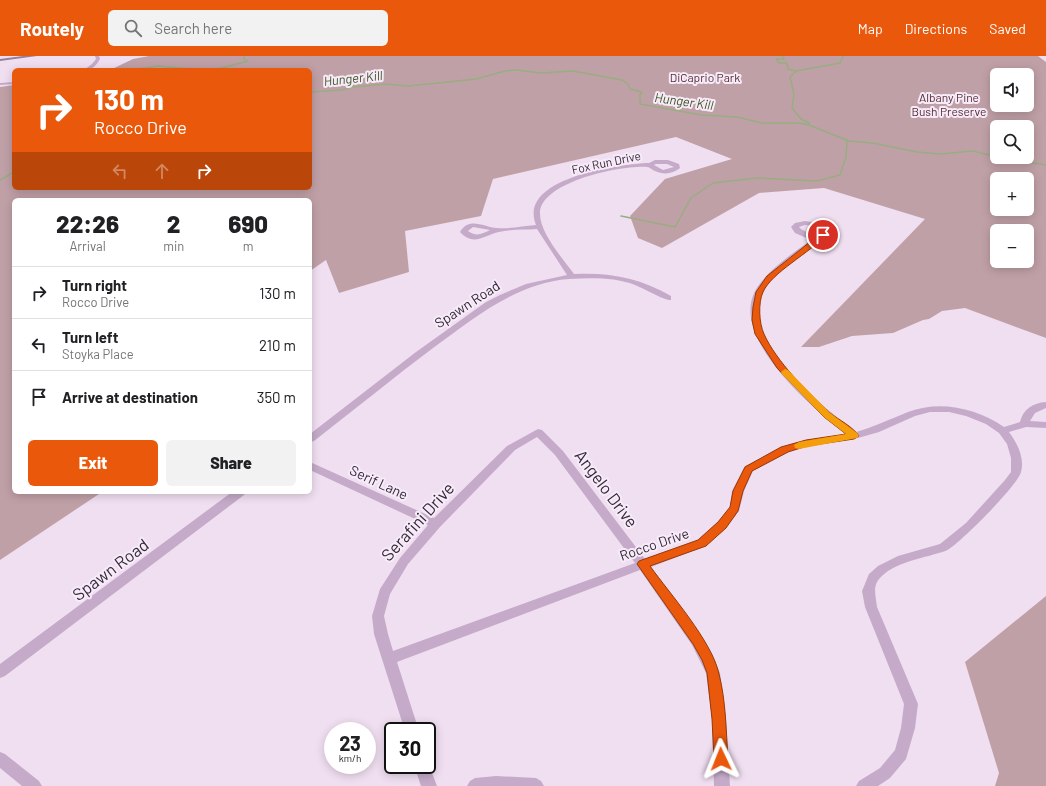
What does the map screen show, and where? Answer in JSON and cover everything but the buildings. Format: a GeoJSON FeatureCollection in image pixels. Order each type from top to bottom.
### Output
{"type":"FeatureCollection","features":[{"type":"Feature","properties":{"kind":"street"},"geometry":{"type":"LineString","coordinates":[[0,60],[34,56]]}},
{"type":"Feature","properties":{"kind":"street"},"geometry":{"type":"LineString","coordinates":[[89,68],[94,65],[98,59],[97,56]]}},
{"type":"Feature","properties":{"kind":"street"},"geometry":{"type":"LineString","coordinates":[[0,84],[12,83]]}},
{"type":"Feature","properties":{"kind":"street","name":"Fox Run Drive"},"geometry":{"type":"LineString","coordinates":[[572,277],[540,228],[536,208],[542,198],[556,187],[585,176],[636,165],[650,165]]}},
{"type":"Feature","properties":{"kind":"street"},"geometry":{"type":"LineString","coordinates":[[496,230],[540,228]]}},
{"type":"Feature","properties":{"kind":"street"},"geometry":{"type":"LineString","coordinates":[[816,240],[770,278],[759,292],[756,307],[756,320],[759,334],[780,366],[827,415],[854,436]]}},
{"type":"Feature","properties":{"kind":"street","name":"Spawn Road"},"geometry":{"type":"LineString","coordinates":[[312,437],[440,339],[497,300],[520,289],[553,280],[572,277],[602,277],[630,281],[646,286],[668,298]]}},
{"type":"Feature","properties":{"kind":"street"},"geometry":{"type":"LineString","coordinates":[[1024,424],[1025,419],[1034,408],[1040,405],[1046,405]]}},
{"type":"Feature","properties":{"kind":"street","name":"Rocco Drive"},"geometry":{"type":"LineString","coordinates":[[390,658],[702,543],[722,525],[735,508],[738,491],[748,469],[785,450],[806,443],[854,436],[875,430],[912,414],[930,409],[949,409],[969,414],[990,422],[1003,430]]}},
{"type":"Feature","properties":{"kind":"street"},"geometry":{"type":"LineString","coordinates":[[864,786],[885,773],[901,754],[908,728],[911,704],[871,607],[868,591],[873,577],[882,569],[902,559],[944,547],[970,526],[983,510],[997,497],[1016,472],[1016,458],[1012,443],[1003,430],[1024,424],[1046,425]]}},
{"type":"Feature","properties":{"kind":"street","name":"Serafini Drive"},"geometry":{"type":"LineString","coordinates":[[409,722],[390,658],[381,634],[378,616],[384,593],[404,561],[436,524],[511,448],[538,432]]}},
{"type":"Feature","properties":{"kind":"street","name":"Angelo Drive"},"geometry":{"type":"LineString","coordinates":[[538,432],[559,453],[643,564],[697,641],[713,673],[719,719],[722,786]]}},
{"type":"Feature","properties":{"kind":"street","name":"Serif Lane"},"geometry":{"type":"LineString","coordinates":[[312,467],[436,524]]}},
{"type":"Feature","properties":{"kind":"street","name":"Spawn Road"},"geometry":{"type":"LineString","coordinates":[[0,672],[237,494]]}},
{"type":"Feature","properties":{"kind":"street"},"geometry":{"type":"LineString","coordinates":[[0,759],[34,786]]}},
{"type":"Feature","properties":{"kind":"street"},"geometry":{"type":"LineString","coordinates":[[425,774],[429,786]]}},
{"type":"Feature","properties":{"kind":"street"},"geometry":{"type":"LineString","coordinates":[[475,786],[496,784],[536,786]]}},
{"type":"Feature","properties":{"kind":"green space"},"geometry":{"type":"Polygon","coordinates":[[[149,56],[1038,56],[1046,62],[1046,338],[965,308],[942,311],[929,319],[923,320],[893,333],[852,336],[819,347],[801,347],[925,219],[824,188],[759,193],[662,248],[638,238],[630,216],[665,179],[732,159],[676,137],[493,179],[481,216],[405,231],[409,272],[339,293],[326,260],[312,270],[312,198],[12,198],[12,494],[99,494],[0,560],[0,87],[12,85],[12,190],[312,190],[312,68],[114,68],[133,59],[149,56]]]}},
{"type":"Feature","properties":{"kind":"green space"},"geometry":{"type":"Polygon","coordinates":[[[1046,596],[1046,786],[995,786],[999,773],[965,662],[1046,596]]]}},
{"type":"Feature","properties":{"kind":"waterway","name":"Hunger Kill"},"geometry":{"type":"LineString","coordinates":[[222,68],[248,61],[244,59],[244,56]]}},
{"type":"Feature","properties":{"kind":"waterway"},"geometry":{"type":"LineString","coordinates":[[781,56],[783,56],[784,59],[776,59],[779,63],[787,63],[788,69],[796,71]]}},
{"type":"Feature","properties":{"kind":"waterway"},"geometry":{"type":"LineString","coordinates":[[796,71],[840,63],[843,56]]}},
{"type":"Feature","properties":{"kind":"waterway"},"geometry":{"type":"LineString","coordinates":[[145,68],[158,66],[180,68]]}},
{"type":"Feature","properties":{"kind":"waterway","name":"Hunger Kill"},"geometry":{"type":"LineString","coordinates":[[312,92],[342,90],[353,87],[387,84],[407,86],[448,82],[476,79],[505,71],[517,70],[541,73],[573,71],[622,80],[628,84],[630,89],[642,92],[640,95],[640,104],[702,115],[737,117],[762,123],[799,123],[809,125]]}},
{"type":"Feature","properties":{"kind":"waterway"},"geometry":{"type":"LineString","coordinates":[[796,71],[790,77],[794,94],[792,108],[801,119],[809,123],[809,125]]}},
{"type":"Feature","properties":{"kind":"waterway","name":"Hunger Kill"},"geometry":{"type":"LineString","coordinates":[[809,125],[847,140]]}},
{"type":"Feature","properties":{"kind":"waterway"},"geometry":{"type":"LineString","coordinates":[[621,216],[675,227],[691,198],[713,183],[757,178],[817,181],[840,175],[846,157],[847,140]]}},
{"type":"Feature","properties":{"kind":"waterway","name":"Hunger Kill"},"geometry":{"type":"LineString","coordinates":[[847,140],[873,143],[917,152],[940,154],[973,151],[990,155]]}},
{"type":"Feature","properties":{"kind":"waterway","name":"Hunger Kill"},"geometry":{"type":"LineString","coordinates":[[1034,163],[1046,165]]}},
{"type":"Feature","properties":{"kind":"waterway"},"geometry":{"type":"LineString","coordinates":[[0,180],[12,173]]}},
{"type":"Feature","properties":{"kind":"slow traffic"},"geometry":{"type":"LineString","coordinates":[[785,372],[827,415],[854,436],[799,445]]}},
{"type":"Feature","properties":{"kind":"route"},"geometry":{"type":"LineString","coordinates":[[721,759],[719,719],[713,673],[707,658],[697,641],[643,564],[702,543],[722,525],[735,508],[738,491],[748,469],[756,464],[785,450],[806,443],[854,436],[827,415],[780,366],[759,334],[756,320],[756,307],[759,292],[770,278],[823,235]]}},
{"type":"Feature","properties":{"kind":"park label","name":"DiCaprio Park"},"geometry":{"type":"Point","coordinates":[705,77]}},
{"type":"Feature","properties":{"kind":"park label","name":"Albany Pine Bush Preserve"},"geometry":{"type":"Point","coordinates":[949,104]}}]}
